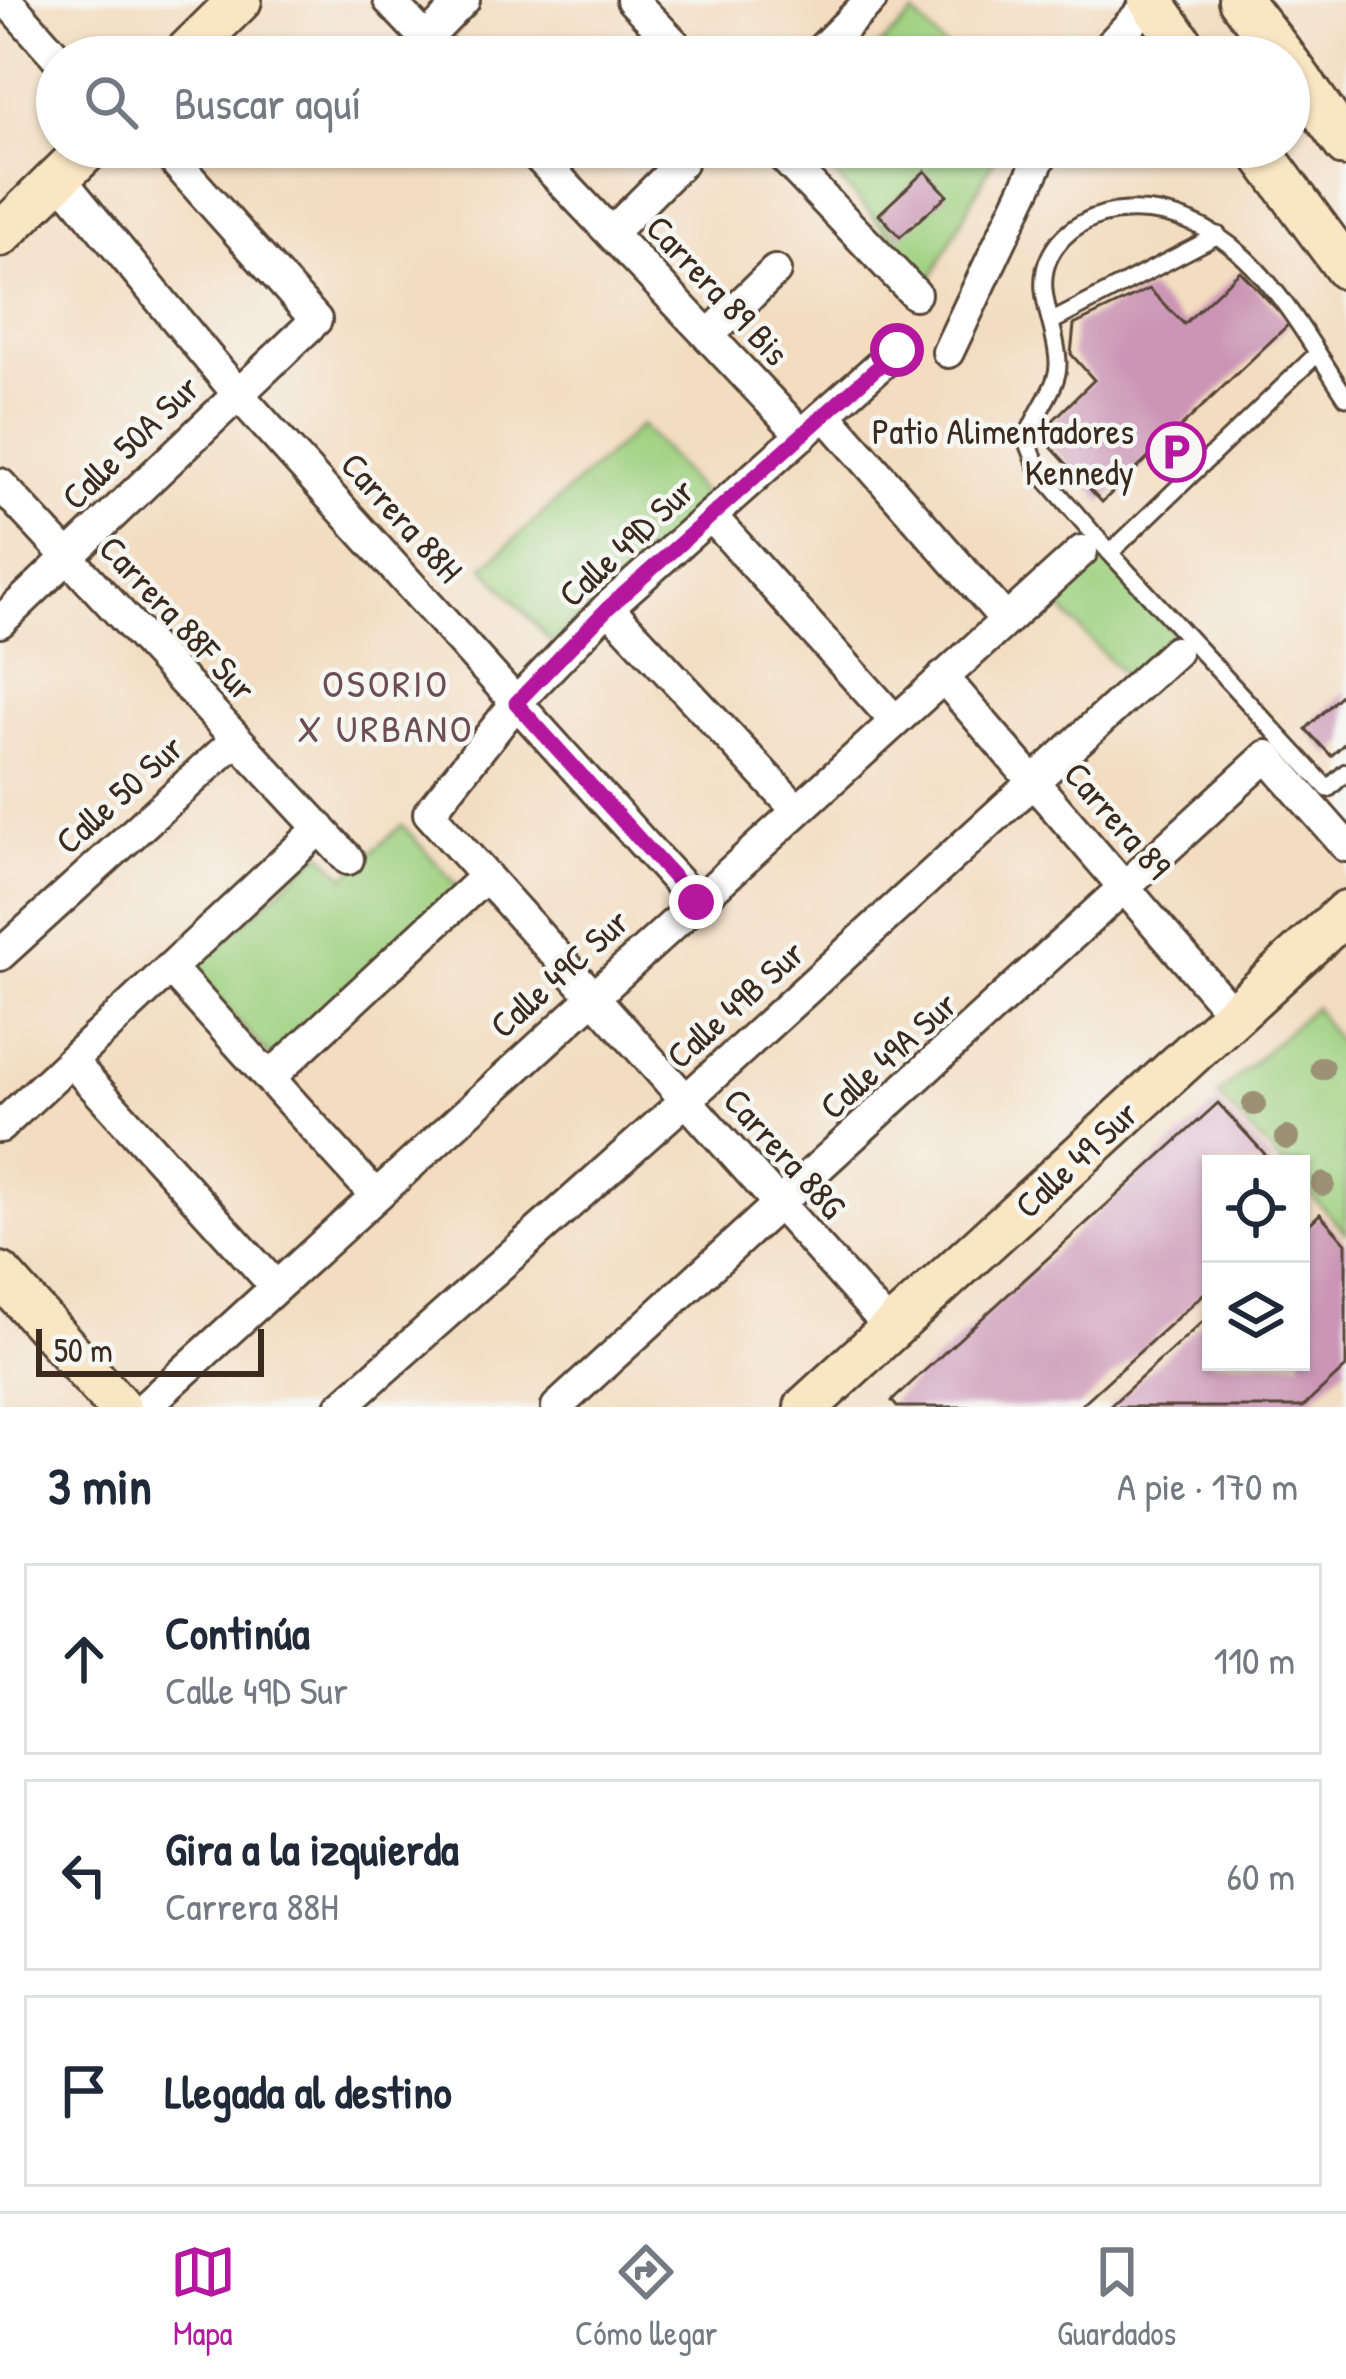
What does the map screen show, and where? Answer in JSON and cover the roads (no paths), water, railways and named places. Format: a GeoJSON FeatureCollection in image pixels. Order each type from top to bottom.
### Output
{"type":"FeatureCollection","features":[{"type":"Feature","properties":{"kind":"street"},"geometry":{"type":"LineString","coordinates":[[203,36],[240,0]]}},
{"type":"Feature","properties":{"kind":"street"},"geometry":{"type":"LineString","coordinates":[[389,0],[423,36]]}},
{"type":"Feature","properties":{"kind":"street"},"geometry":{"type":"LineString","coordinates":[[442,36],[464,0]]}},
{"type":"Feature","properties":{"kind":"street"},"geometry":{"type":"LineString","coordinates":[[835,36],[871,0]]}},
{"type":"Feature","properties":{"kind":"street"},"geometry":{"type":"LineString","coordinates":[[1240,0],[1268,36]]}},
{"type":"Feature","properties":{"kind":"street"},"geometry":{"type":"LineString","coordinates":[[1118,36],[1150,1],[1176,36]]}},
{"type":"Feature","properties":{"kind":"street"},"geometry":{"type":"LineString","coordinates":[[12,2],[40,36]]}},
{"type":"Feature","properties":{"kind":"street"},"geometry":{"type":"LineString","coordinates":[[643,4],[670,36]]}},
{"type":"Feature","properties":{"kind":"street"},"geometry":{"type":"LineString","coordinates":[[1310,94],[1346,145]]}},
{"type":"Feature","properties":{"kind":"street"},"geometry":{"type":"LineString","coordinates":[[5,220],[68,168]]}},
{"type":"Feature","properties":{"kind":"street","name":"Calle 50A Sur"},"geometry":{"type":"LineString","coordinates":[[0,622],[316,320],[181,168]]}},
{"type":"Feature","properties":{"kind":"street","name":"Carrera 89 Bis"},"geometry":{"type":"LineString","coordinates":[[549,168],[708,336],[814,425],[1006,620]]}},
{"type":"Feature","properties":{"kind":"street"},"geometry":{"type":"LineString","coordinates":[[610,233],[676,168]]}},
{"type":"Feature","properties":{"kind":"street"},"geometry":{"type":"LineString","coordinates":[[793,168],[915,294]]}},
{"type":"Feature","properties":{"kind":"street"},"geometry":{"type":"LineString","coordinates":[[948,352],[1035,168]]}},
{"type":"Feature","properties":{"kind":"street"},"geometry":{"type":"LineString","coordinates":[[1272,168],[1346,268]]}},
{"type":"Feature","properties":{"kind":"street","name":"Carrera 88H"},"geometry":{"type":"LineString","coordinates":[[59,177],[237,393],[696,902]]}},
{"type":"Feature","properties":{"kind":"street"},"geometry":{"type":"LineString","coordinates":[[708,336],[775,271]]}},
{"type":"Feature","properties":{"kind":"street","name":"Calle 49D Sur"},"geometry":{"type":"LineString","coordinates":[[430,813],[516,703],[608,608],[897,350]]}},
{"type":"Feature","properties":{"kind":"street","name":"Carrera 88F Sur"},"geometry":{"type":"LineString","coordinates":[[0,484],[348,859]]}},
{"type":"Feature","properties":{"kind":"street"},"geometry":{"type":"LineString","coordinates":[[712,516],[895,721]]}},
{"type":"Feature","properties":{"kind":"street","name":"Calle 49C Sur"},"geometry":{"type":"LineString","coordinates":[[124,1406],[276,1287],[1006,620],[1096,552]]}},
{"type":"Feature","properties":{"kind":"street"},"geometry":{"type":"LineString","coordinates":[[608,608],[797,810]]}},
{"type":"Feature","properties":{"kind":"street","name":"Calle 49B Sur"},"geometry":{"type":"LineString","coordinates":[[340,1407],[686,1100],[1175,652]]}},
{"type":"Feature","properties":{"kind":"street","name":"Carrera 89"},"geometry":{"type":"LineString","coordinates":[[943,677],[1234,1015]]}},
{"type":"Feature","properties":{"kind":"street","name":"Calle 50 Sur"},"geometry":{"type":"LineString","coordinates":[[0,955],[237,739]]}},
{"type":"Feature","properties":{"kind":"street","name":"Calle 49A Sur"},"geometry":{"type":"LineString","coordinates":[[557,1407],[1127,890],[1267,756],[1346,846]]}},
{"type":"Feature","properties":{"kind":"street","name":"Carrera 88G"},"geometry":{"type":"LineString","coordinates":[[430,813],[891,1329]]}},
{"type":"Feature","properties":{"kind":"street"},"geometry":{"type":"LineString","coordinates":[[0,1127],[320,828]]}},
{"type":"Feature","properties":{"kind":"street"},"geometry":{"type":"LineString","coordinates":[[269,1078],[486,876]]}},
{"type":"Feature","properties":{"kind":"street","name":"Calle 49 Sur"},"geometry":{"type":"LineString","coordinates":[[808,1406],[1346,912]]}},
{"type":"Feature","properties":{"kind":"street"},"geometry":{"type":"LineString","coordinates":[[170,968],[375,1195]]}},
{"type":"Feature","properties":{"kind":"street"},"geometry":{"type":"LineString","coordinates":[[71,1061],[276,1287]]}},
{"type":"Feature","properties":{"kind":"street"},"geometry":{"type":"LineString","coordinates":[[0,1274],[124,1406]]}},
{"type":"Feature","properties":{"kind":"lane"},"geometry":{"type":"LineString","coordinates":[[1346,397],[1271,283],[1244,253],[1218,236],[1166,214],[1141,210],[1094,216],[1074,227],[1048,259],[1042,290],[1058,371],[1027,440],[1039,471],[1096,552],[1328,789],[1346,772]]}},
{"type":"Feature","properties":{"kind":"lane"},"geometry":{"type":"LineString","coordinates":[[1051,322],[1218,236]]}},
{"type":"Feature","properties":{"kind":"lane"},"geometry":{"type":"LineString","coordinates":[[1096,552],[1317,354]]}},
{"type":"Feature","properties":{"kind":"place","name":"Patio Alimentadores Kennedy"},"geometry":{"type":"Point","coordinates":[1176,452]}},
{"type":"Feature","properties":{"kind":"district","name":"OSORIO X URBANO"},"geometry":{"type":"Point","coordinates":[386,706]}}]}
